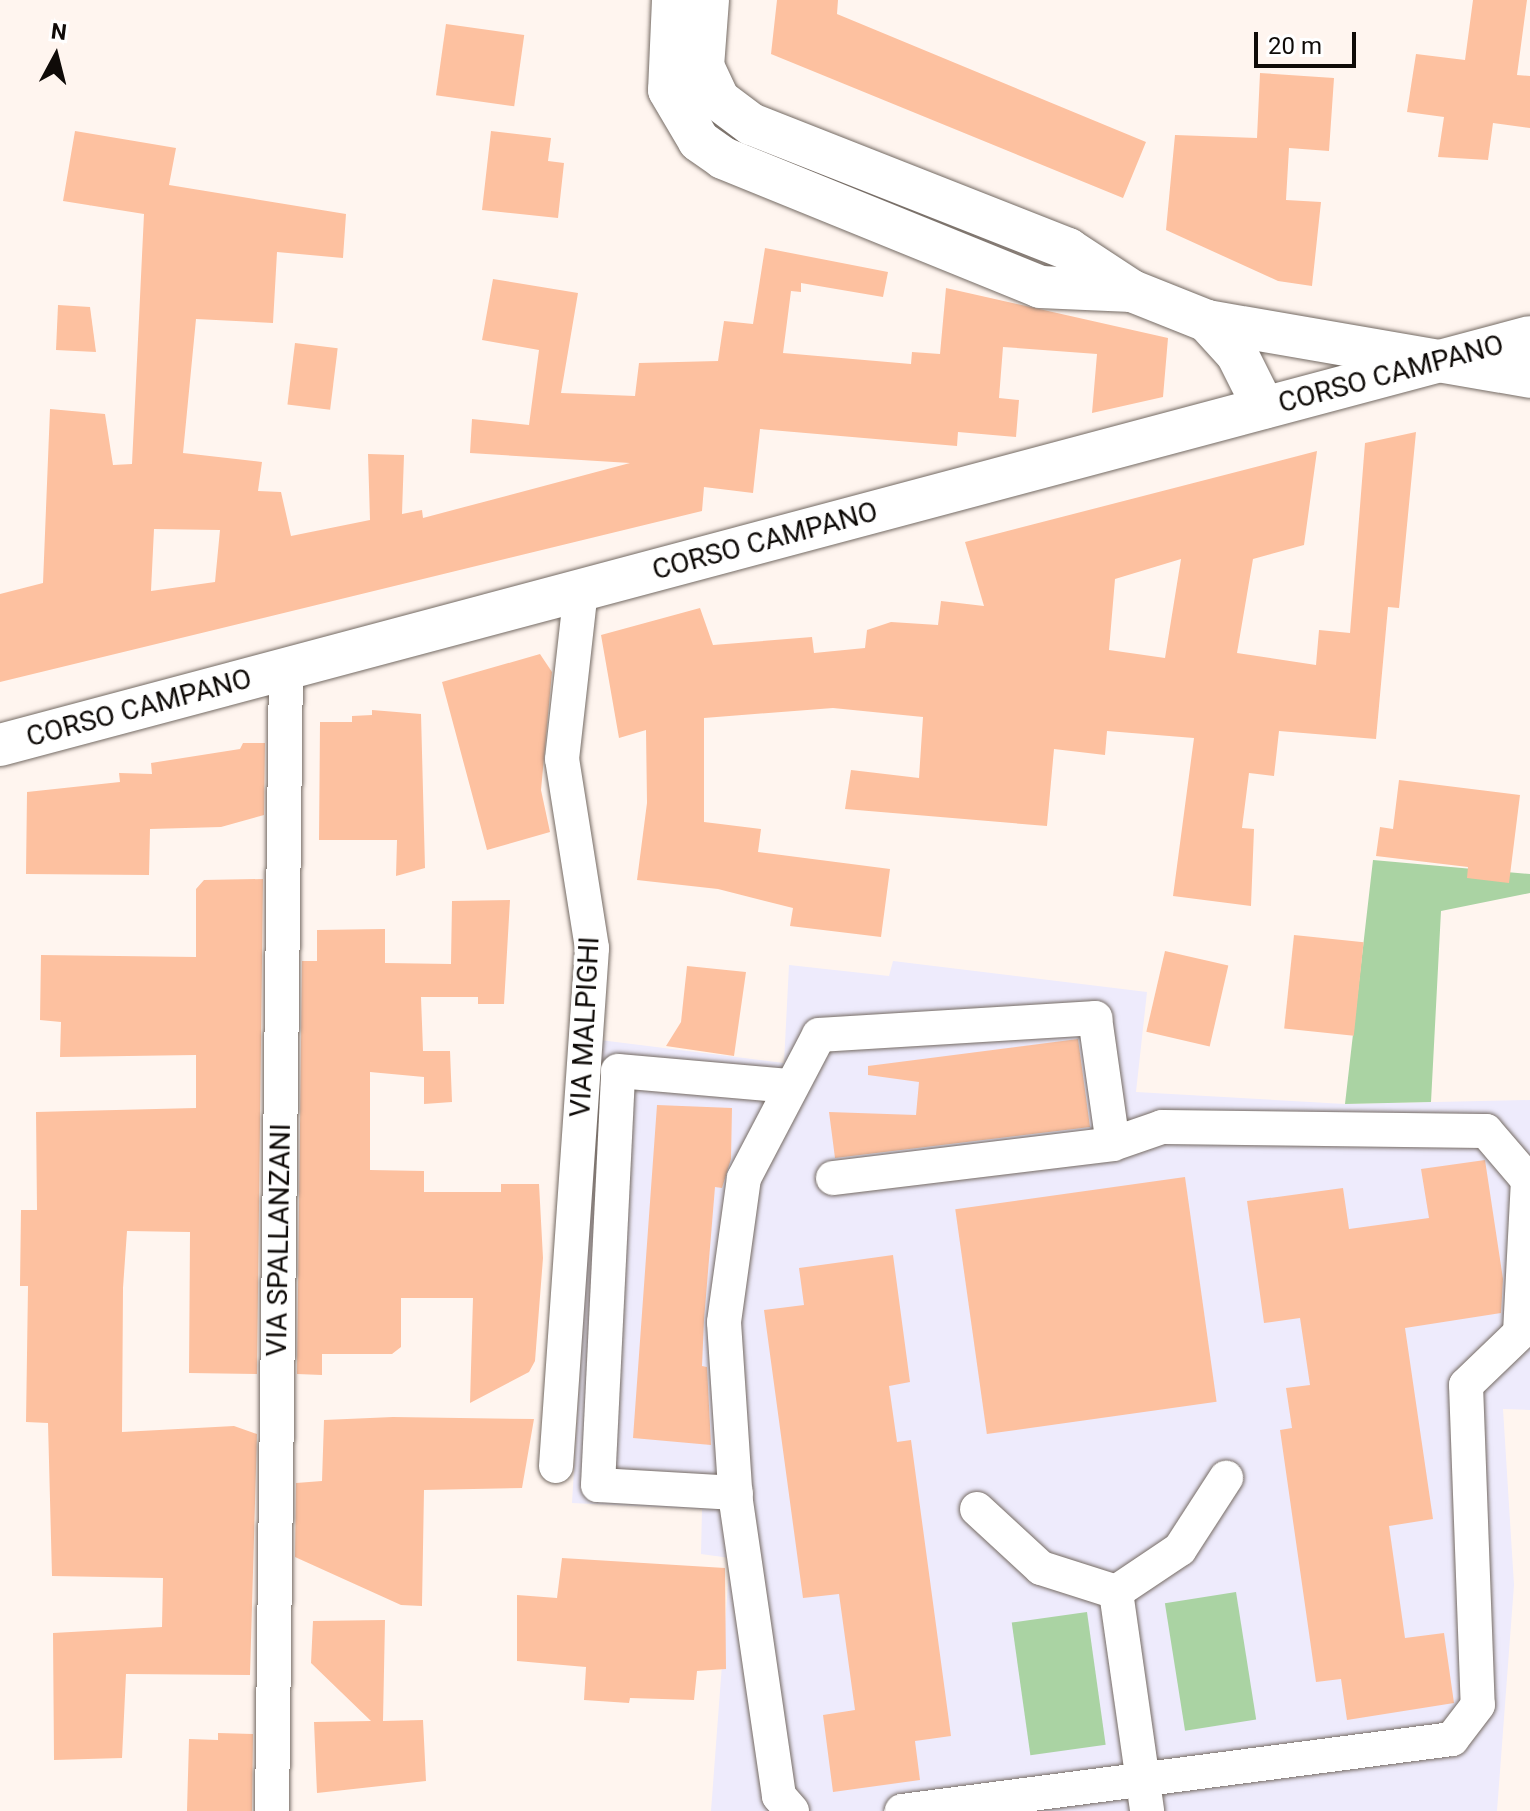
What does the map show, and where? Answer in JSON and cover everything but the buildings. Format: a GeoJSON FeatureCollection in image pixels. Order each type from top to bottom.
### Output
{"type":"FeatureCollection","features":[{"type":"Feature","properties":{"kind":"main road"},"geometry":{"type":"LineString","coordinates":[[673,0],[669,90],[699,141],[723,158],[1040,287],[1132,291]]}},
{"type":"Feature","properties":{"kind":"main road"},"geometry":{"type":"LineString","coordinates":[[708,0],[703,66],[731,112],[1068,249],[1132,291],[1207,321],[1431,363],[1530,377]]}},
{"type":"Feature","properties":{"kind":"main road"},"geometry":{"type":"LineString","coordinates":[[1207,321],[1237,354],[1264,408]]}},
{"type":"Feature","properties":{"kind":"main road","name":"CORSO CAMPANO"},"geometry":{"type":"LineString","coordinates":[[0,745],[1530,337]]}},
{"type":"Feature","properties":{"kind":"street","name":"VIA MALPIGHI"},"geometry":{"type":"LineString","coordinates":[[556,1466],[592,948],[562,759],[581,590]]}},
{"type":"Feature","properties":{"kind":"street","name":"VIA SPALLANZANI"},"geometry":{"type":"LineString","coordinates":[[272,1811],[286,669]]}},
{"type":"Feature","properties":{"kind":"street"},"geometry":{"type":"LineString","coordinates":[[792,1811],[779,1796],[736,1493],[724,1322],[744,1178],[819,1035],[1095,1018],[1113,1144]]}},
{"type":"Feature","properties":{"kind":"street"},"geometry":{"type":"LineString","coordinates":[[736,1493],[598,1485],[618,1071],[791,1086]]}},
{"type":"Feature","properties":{"kind":"street"},"geometry":{"type":"LineString","coordinates":[[833,1178],[1113,1144],[1162,1127],[1486,1131],[1528,1180],[1520,1333],[1466,1385],[1478,1705],[1452,1739],[1145,1797],[902,1811]]}},
{"type":"Feature","properties":{"kind":"street"},"geometry":{"type":"LineString","coordinates":[[1116,1592],[1180,1549],[1226,1478]]}},
{"type":"Feature","properties":{"kind":"street"},"geometry":{"type":"LineString","coordinates":[[977,1509],[1041,1568],[1116,1592]]}},
{"type":"Feature","properties":{"kind":"street"},"geometry":{"type":"LineString","coordinates":[[1116,1592],[1145,1797]]}},
{"type":"Feature","properties":{"kind":"shaded area"},"geometry":{"type":"Polygon","coordinates":[[[893,961],[1147,992],[1136,1092],[1345,1104],[1530,1100],[1530,1410],[1503,1409],[1514,1585],[1497,1811],[711,1811],[730,1558],[701,1554],[702,1509],[572,1503],[600,1040],[784,1063],[789,965],[889,976],[893,961]]]}},
{"type":"Feature","properties":{"kind":"green space"},"geometry":{"type":"Polygon","coordinates":[[[1373,860],[1530,874],[1530,893],[1441,911],[1431,1102],[1345,1104],[1373,860]]]}},
{"type":"Feature","properties":{"kind":"green space"},"geometry":{"type":"Polygon","coordinates":[[[1236,1592],[1256,1719],[1185,1731],[1165,1603],[1236,1592]]]}},
{"type":"Feature","properties":{"kind":"green space"},"geometry":{"type":"Polygon","coordinates":[[[1087,1612],[1106,1745],[1030,1755],[1012,1623],[1087,1612]]]}}]}
